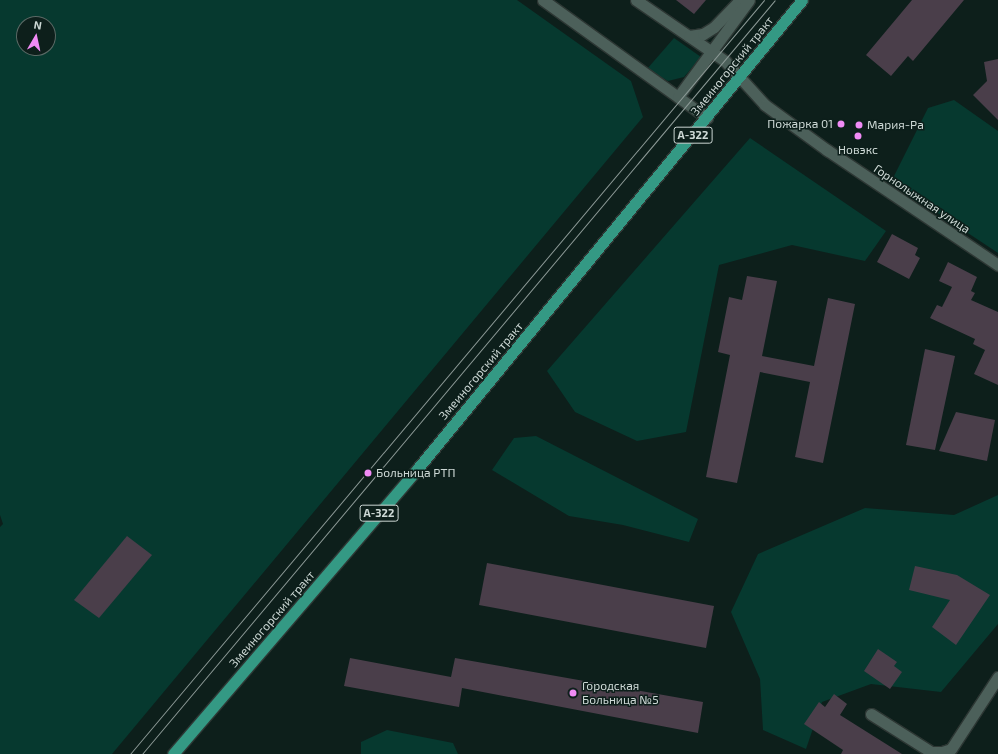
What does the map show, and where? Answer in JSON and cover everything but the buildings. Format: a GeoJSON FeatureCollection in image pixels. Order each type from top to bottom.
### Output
{"type":"FeatureCollection","features":[{"type":"Feature","properties":{"kind":"highway","name":"Змеиногорский тракт"},"geometry":{"type":"LineString","coordinates":[[173,754],[369,526],[707,118],[802,0]]}},
{"type":"Feature","properties":{"kind":"street"},"geometry":{"type":"LineString","coordinates":[[542,0],[707,118]]}},
{"type":"Feature","properties":{"kind":"street","name":"Горнолыжная улица"},"geometry":{"type":"LineString","coordinates":[[636,0],[712,52],[740,77],[765,105],[827,150],[998,265]]}},
{"type":"Feature","properties":{"kind":"street"},"geometry":{"type":"LineString","coordinates":[[688,36],[703,34],[714,27],[740,0]]}},
{"type":"Feature","properties":{"kind":"street"},"geometry":{"type":"LineString","coordinates":[[678,97],[749,0]]}},
{"type":"Feature","properties":{"kind":"street"},"geometry":{"type":"LineString","coordinates":[[872,714],[931,752],[942,752],[951,749],[998,677]]}},
{"type":"Feature","properties":{"kind":"green space"},"geometry":{"type":"Polygon","coordinates":[[[0,0],[517,0],[631,81],[643,117],[112,754],[0,754],[0,527],[3,524],[0,515],[0,0]]]}},
{"type":"Feature","properties":{"kind":"green space"},"geometry":{"type":"Polygon","coordinates":[[[674,38],[701,57],[684,77],[668,81],[647,69],[674,38]]]}},
{"type":"Feature","properties":{"kind":"green space"},"geometry":{"type":"Polygon","coordinates":[[[954,100],[998,131],[998,253],[891,182],[928,108],[954,100]]]}},
{"type":"Feature","properties":{"kind":"green space"},"geometry":{"type":"Polygon","coordinates":[[[750,138],[886,231],[865,261],[792,245],[719,265],[686,432],[637,441],[575,412],[547,371],[750,138]]]}},
{"type":"Feature","properties":{"kind":"green space"},"geometry":{"type":"Polygon","coordinates":[[[536,436],[698,519],[689,542],[623,525],[569,516],[492,470],[514,438],[536,436]]]}},
{"type":"Feature","properties":{"kind":"green space"},"geometry":{"type":"Polygon","coordinates":[[[998,495],[998,624],[941,692],[871,684],[822,702],[806,749],[763,730],[760,679],[731,612],[758,554],[865,508],[954,515],[998,495]]]}},
{"type":"Feature","properties":{"kind":"green space"},"geometry":{"type":"Polygon","coordinates":[[[387,730],[453,743],[458,754],[361,754],[361,742],[387,730]]]}},
{"type":"Feature","properties":{"kind":"tram line"},"geometry":{"type":"LineString","coordinates":[[130,754],[764,0]]}},
{"type":"Feature","properties":{"kind":"tram line"},"geometry":{"type":"LineString","coordinates":[[142,754],[775,0]]}},
{"type":"Feature","properties":{"kind":"place","name":"Пожарка 01"},"geometry":{"type":"Point","coordinates":[841,124]}},
{"type":"Feature","properties":{"kind":"place","name":"Мария-Ра"},"geometry":{"type":"Point","coordinates":[859,125]}},
{"type":"Feature","properties":{"kind":"place","name":"Новэкс"},"geometry":{"type":"Point","coordinates":[858,136]}},
{"type":"Feature","properties":{"kind":"place","name":"Больница РТП"},"geometry":{"type":"Point","coordinates":[368,473]}},
{"type":"Feature","properties":{"kind":"place","name":"Городская Больница №5"},"geometry":{"type":"Point","coordinates":[573,693]}}]}
